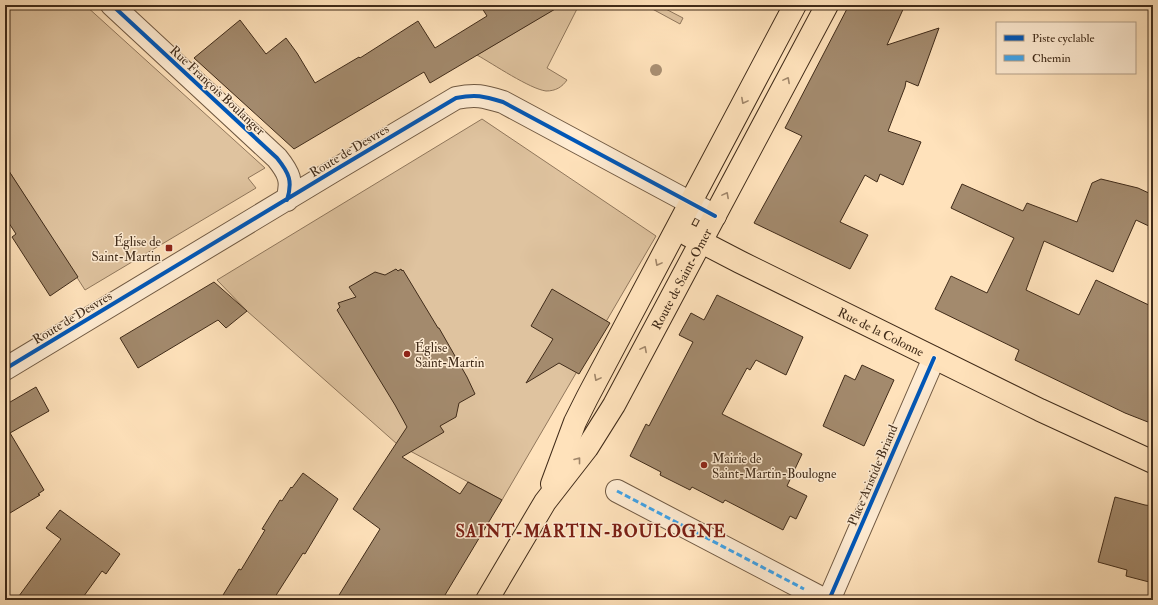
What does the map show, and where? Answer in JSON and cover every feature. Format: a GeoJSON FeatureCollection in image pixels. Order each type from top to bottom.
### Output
{"type":"FeatureCollection","features":[{"type":"Feature","properties":{"kind":"main road","name":"Route de Saint-Omer"},"geometry":{"type":"LineString","coordinates":[[545,502],[578,416],[795,5]]}},
{"type":"Feature","properties":{"kind":"main road","name":"Route de Saint-Omer"},"geometry":{"type":"LineString","coordinates":[[487,600],[545,502],[605,422],[827,5]]}},
{"type":"Feature","properties":{"kind":"main road","name":"Rue de la Colonne"},"geometry":{"type":"LineString","coordinates":[[676,229],[1070,425],[1153,462]]}},
{"type":"Feature","properties":{"kind":"street","name":"Rue François Boulanger"},"geometry":{"type":"LineString","coordinates":[[112,5],[277,158],[286,169],[289,176],[290,185],[287,200]]}},
{"type":"Feature","properties":{"kind":"street","name":"Route de Desvres"},"geometry":{"type":"LineString","coordinates":[[5,369],[456,98],[472,95],[484,96],[503,102],[715,216]]}},
{"type":"Feature","properties":{"kind":"street","name":"Place Aristide Briand"},"geometry":{"type":"LineString","coordinates":[[829,600],[934,358]]}},
{"type":"Feature","properties":{"kind":"street"},"geometry":{"type":"LineString","coordinates":[[617,491],[825,600]]}},
{"type":"Feature","properties":{"kind":"shaded area"},"geometry":{"type":"Polygon","coordinates":[[[5,5],[85,5],[265,168],[248,178],[256,188],[85,290],[5,165],[5,5]]]}},
{"type":"Feature","properties":{"kind":"shaded area"},"geometry":{"type":"Polygon","coordinates":[[[561,5],[579,5],[547,68],[567,80],[558,88],[546,91],[531,86],[477,55],[561,5]]]}},
{"type":"Feature","properties":{"kind":"shaded area"},"geometry":{"type":"Polygon","coordinates":[[[645,5],[658,5],[683,18],[680,24],[645,5]]]}},
{"type":"Feature","properties":{"kind":"shaded area"},"geometry":{"type":"Polygon","coordinates":[[[482,119],[656,236],[502,500],[397,444],[247,311],[217,280],[482,119]]]}},
{"type":"Feature","properties":{"kind":"building"},"geometry":{"type":"Polygon","coordinates":[[[480,5],[562,5],[430,83],[424,72],[294,149],[194,58],[240,20],[266,54],[286,38],[315,83],[359,57],[360,58],[418,21],[435,48],[487,16],[480,5]]]}},
{"type":"Feature","properties":{"kind":"building"},"geometry":{"type":"Polygon","coordinates":[[[849,5],[905,5],[887,45],[939,28],[918,86],[906,81],[888,131],[921,142],[903,185],[880,174],[877,182],[865,175],[840,222],[868,235],[850,269],[754,223],[802,136],[785,128],[849,5]]]}},
{"type":"Feature","properties":{"kind":"building"},"geometry":{"type":"Polygon","coordinates":[[[5,165],[78,277],[50,296],[12,237],[16,234],[5,217],[5,165]]]}},
{"type":"Feature","properties":{"kind":"building"},"geometry":{"type":"Polygon","coordinates":[[[1101,179],[1138,188],[1153,195],[1153,228],[1136,220],[1113,272],[1044,241],[1026,290],[1079,315],[1096,280],[1153,307],[1153,424],[1125,413],[1015,360],[1019,350],[935,309],[951,276],[987,293],[1014,238],[951,208],[962,184],[1023,211],[1027,203],[1077,222],[1092,183],[1101,179]]]}},
{"type":"Feature","properties":{"kind":"building"},"geometry":{"type":"Polygon","coordinates":[[[396,269],[398,271],[401,269],[402,271],[403,270],[439,328],[475,394],[459,403],[456,417],[440,426],[444,432],[402,457],[460,494],[468,482],[502,500],[442,600],[336,600],[380,529],[353,509],[407,427],[337,310],[340,307],[338,303],[356,297],[349,287],[375,272],[385,275],[396,269]]]}},
{"type":"Feature","properties":{"kind":"building"},"geometry":{"type":"Polygon","coordinates":[[[214,282],[247,311],[226,328],[218,320],[138,368],[120,338],[214,282]]]}},
{"type":"Feature","properties":{"kind":"building"},"geometry":{"type":"Polygon","coordinates":[[[552,289],[610,323],[579,374],[559,363],[526,383],[553,339],[531,326],[552,289]]]}},
{"type":"Feature","properties":{"kind":"building"},"geometry":{"type":"Polygon","coordinates":[[[717,295],[803,337],[786,375],[756,360],[750,370],[747,368],[722,414],[802,454],[787,486],[807,496],[796,519],[790,516],[783,530],[725,500],[723,503],[692,487],[690,490],[660,475],[661,472],[630,456],[646,424],[649,426],[693,342],[679,335],[691,313],[704,320],[717,295]]]}},
{"type":"Feature","properties":{"kind":"building"},"geometry":{"type":"Polygon","coordinates":[[[862,365],[894,380],[864,446],[823,426],[845,375],[855,380],[862,365]]]}},
{"type":"Feature","properties":{"kind":"building"},"geometry":{"type":"Polygon","coordinates":[[[36,387],[49,411],[10,433],[44,490],[38,494],[40,495],[5,516],[5,405],[36,387]]]}},
{"type":"Feature","properties":{"kind":"building"},"geometry":{"type":"Polygon","coordinates":[[[303,473],[338,499],[305,554],[303,553],[273,600],[220,600],[239,569],[241,570],[265,530],[262,529],[280,500],[282,501],[303,473]]]}},
{"type":"Feature","properties":{"kind":"building"},"geometry":{"type":"Polygon","coordinates":[[[1115,497],[1153,506],[1153,583],[1126,576],[1127,570],[1098,562],[1115,497]]]}},
{"type":"Feature","properties":{"kind":"building"},"geometry":{"type":"Polygon","coordinates":[[[60,510],[120,554],[106,574],[102,571],[81,600],[16,600],[61,539],[46,528],[60,510]]]}},
{"type":"Feature","properties":{"kind":"marked path"},"geometry":{"type":"LineString","coordinates":[[617,491],[804,589]]}},
{"type":"Feature","properties":{"kind":"cycle path"},"geometry":{"type":"LineString","coordinates":[[112,5],[277,158],[287,173],[290,182],[287,200]]}},
{"type":"Feature","properties":{"kind":"cycle path"},"geometry":{"type":"LineString","coordinates":[[5,369],[456,98],[480,96],[503,102],[715,216]]}},
{"type":"Feature","properties":{"kind":"cycle path"},"geometry":{"type":"LineString","coordinates":[[829,600],[934,358]]}},
{"type":"Feature","properties":{"kind":"place","name":"Église de Saint-Martin"},"geometry":{"type":"Point","coordinates":[169,248]}},
{"type":"Feature","properties":{"kind":"place","name":"Église Saint-Martin"},"geometry":{"type":"Point","coordinates":[407,354]}},
{"type":"Feature","properties":{"kind":"place","name":"Mairie de Saint-Martin-Boulogne"},"geometry":{"type":"Point","coordinates":[704,465]}},
{"type":"Feature","properties":{"kind":"district","name":"SAINT-MARTIN-BOULOGNE"},"geometry":{"type":"Point","coordinates":[591,531]}}]}
